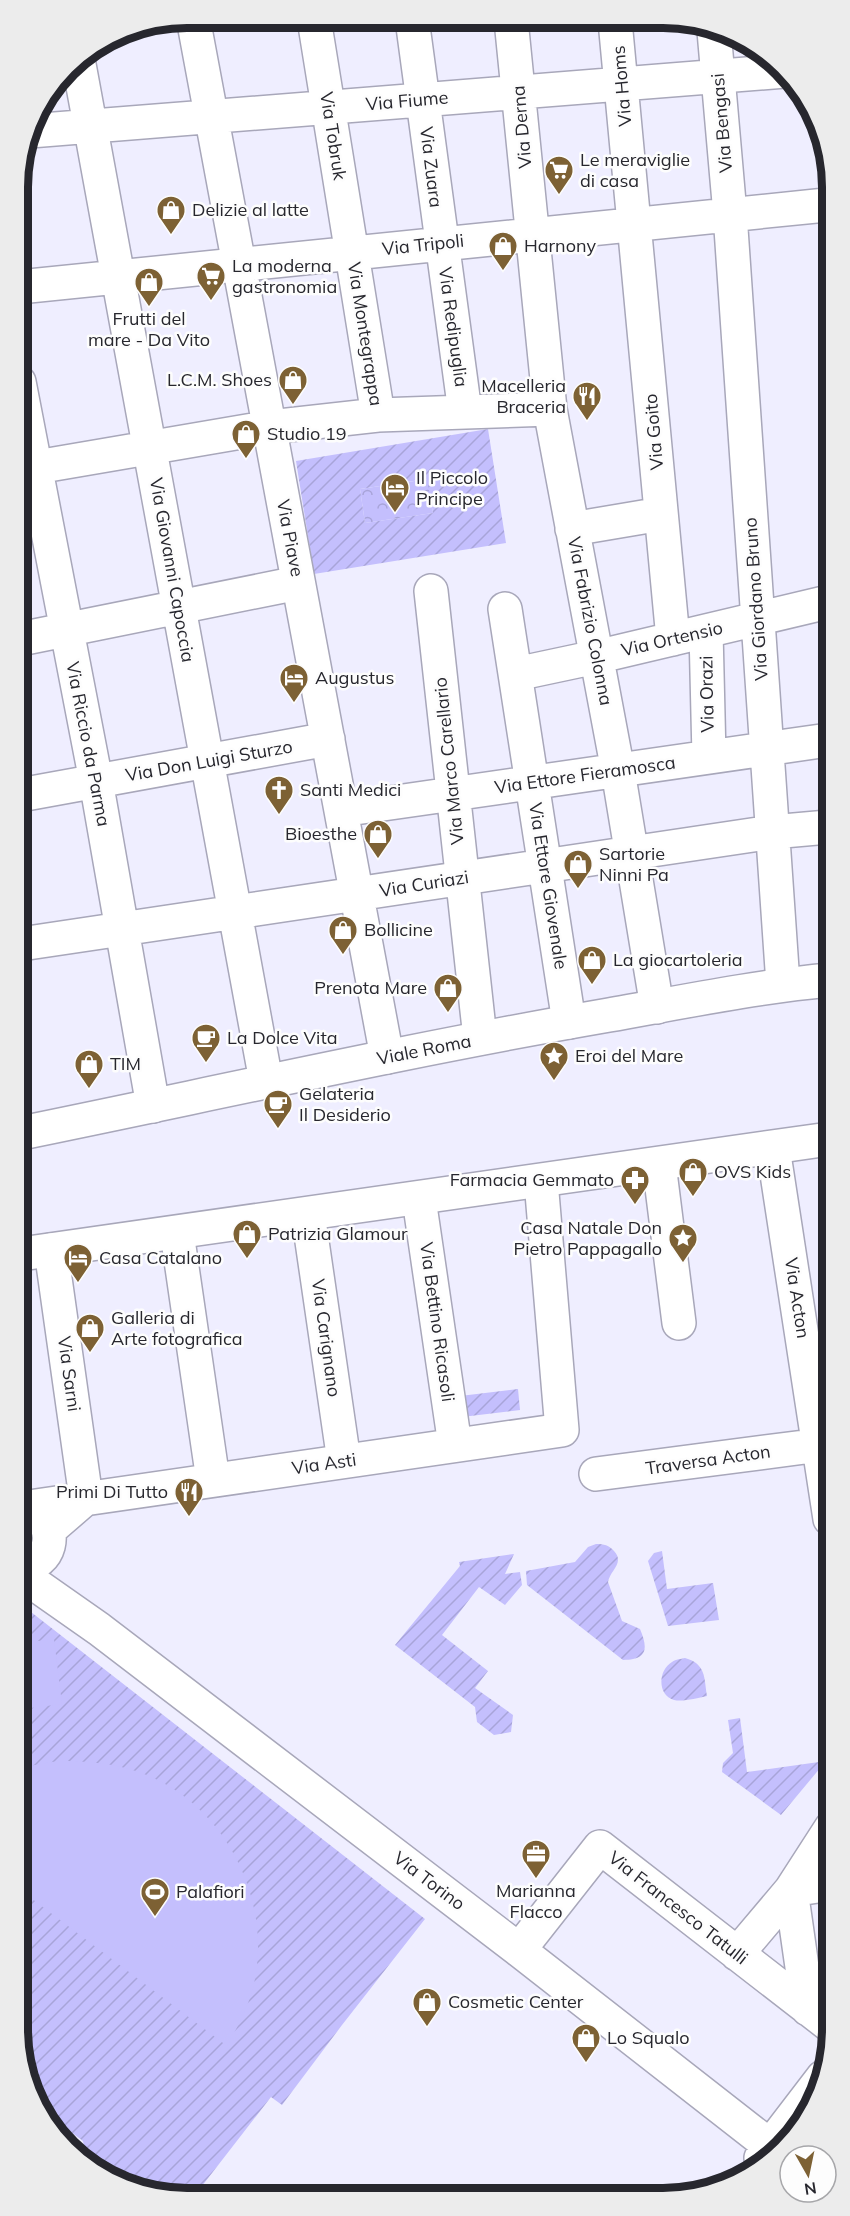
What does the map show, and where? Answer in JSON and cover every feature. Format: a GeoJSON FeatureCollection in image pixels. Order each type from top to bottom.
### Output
{"type":"FeatureCollection","features":[{"type":"Feature","properties":{"kind":"street","name":"Via Piave"},"geometry":{"type":"LineString","coordinates":[[195,28],[387,1057]]}},
{"type":"Feature","properties":{"kind":"street","name":"Via Tobruk"},"geometry":{"type":"LineString","coordinates":[[315,28],[352,252]]}},
{"type":"Feature","properties":{"kind":"street","name":"Via Zuara"},"geometry":{"type":"LineString","coordinates":[[413,28],[441,243]]}},
{"type":"Feature","properties":{"kind":"street","name":"Via Derna"},"geometry":{"type":"LineString","coordinates":[[512,28],[531,235]]}},
{"type":"Feature","properties":{"kind":"street","name":"Via Homs"},"geometry":{"type":"LineString","coordinates":[[616,28],[635,224]]}},
{"type":"Feature","properties":{"kind":"street","name":"Via Bengasi"},"geometry":{"type":"LineString","coordinates":[[715,38],[730,214]]}},
{"type":"Feature","properties":{"kind":"street","name":"Via Giovanni Capoccia"},"geometry":{"type":"LineString","coordinates":[[80,71],[266,1081]]}},
{"type":"Feature","properties":{"kind":"street","name":"Via Fiume"},"geometry":{"type":"LineString","coordinates":[[40,130],[772,72]]}},
{"type":"Feature","properties":{"kind":"street","name":"Via Tripoli"},"geometry":{"type":"LineString","coordinates":[[29,285],[822,205]]}},
{"type":"Feature","properties":{"kind":"street","name":"Via Giordano Bruno"},"geometry":{"type":"LineString","coordinates":[[730,214],[783,984]]}},
{"type":"Feature","properties":{"kind":"street","name":"Via Goito"},"geometry":{"type":"LineString","coordinates":[[635,224],[673,639]]}},
{"type":"Feature","properties":{"kind":"street","name":"Via Fabrizio Colonna"},"geometry":{"type":"LineString","coordinates":[[531,235],[550,409],[618,771],[657,1007]]}},
{"type":"Feature","properties":{"kind":"street","name":"Via Redipuglia"},"geometry":{"type":"LineString","coordinates":[[441,243],[465,411]]}},
{"type":"Feature","properties":{"kind":"street","name":"Via Montegrappa"},"geometry":{"type":"LineString","coordinates":[[352,252],[378,415]]}},
{"type":"Feature","properties":{"kind":"street"},"geometry":{"type":"LineString","coordinates":[[29,468],[270,427],[378,415],[550,409]]}},
{"type":"Feature","properties":{"kind":"street","name":"Via Riccio da Parma"},"geometry":{"type":"LineString","coordinates":[[29,472],[66,629],[96,781],[153,1106]]}},
{"type":"Feature","properties":{"kind":"street"},"geometry":{"type":"LineString","coordinates":[[572,529],[661,514]]}},
{"type":"Feature","properties":{"kind":"street"},"geometry":{"type":"LineString","coordinates":[[29,637],[298,583]]}},
{"type":"Feature","properties":{"kind":"street","name":"Via Marco Carellario"},"geometry":{"type":"LineString","coordinates":[[430,591],[480,1038]]}},
{"type":"Feature","properties":{"kind":"street","name":"Via Ortensio"},"geometry":{"type":"LineString","coordinates":[[516,674],[822,604]]}},
{"type":"Feature","properties":{"kind":"street","name":"Via Ettore Giovenale"},"geometry":{"type":"LineString","coordinates":[[505,609],[569,1022]]}},
{"type":"Feature","properties":{"kind":"street","name":"Via Orazi"},"geometry":{"type":"LineString","coordinates":[[706,631],[709,757]]}},
{"type":"Feature","properties":{"kind":"street","name":"Via Don Luigi Sturzo"},"geometry":{"type":"LineString","coordinates":[[29,793],[328,740]]}},
{"type":"Feature","properties":{"kind":"street","name":"Via Ettore Fieramosca"},"geometry":{"type":"LineString","coordinates":[[341,810],[822,741]]}},
{"type":"Feature","properties":{"kind":"street","name":"Via Curiazi"},"geometry":{"type":"LineString","coordinates":[[29,943],[772,832],[822,828]]}},
{"type":"Feature","properties":{"kind":"street","name":"Viale Roma"},"geometry":{"type":"LineString","coordinates":[[28,1131],[480,1038],[783,984],[822,981]]}},
{"type":"Feature","properties":{"kind":"street"},"geometry":{"type":"LineString","coordinates":[[36,1252],[821,1140]]}},
{"type":"Feature","properties":{"kind":"street","name":"Via Acton"},"geometry":{"type":"LineString","coordinates":[[773,1148],[821,1455]]}},
{"type":"Feature","properties":{"kind":"street"},"geometry":{"type":"LineString","coordinates":[[659,1164],[680,1323]]}},
{"type":"Feature","properties":{"kind":"street","name":"Via Asti"},"geometry":{"type":"LineString","coordinates":[[28,1507],[562,1430],[541,1181]]}},
{"type":"Feature","properties":{"kind":"street","name":"Via Bettino Ricasoli"},"geometry":{"type":"LineString","coordinates":[[419,1199],[455,1445]]}},
{"type":"Feature","properties":{"kind":"street","name":"Via Carignano"},"geometry":{"type":"LineString","coordinates":[[308,1214],[344,1461]]}},
{"type":"Feature","properties":{"kind":"street"},"geometry":{"type":"LineString","coordinates":[[177,1233],[213,1480]]}},
{"type":"Feature","properties":{"kind":"street","name":"Via Sarni"},"geometry":{"type":"LineString","coordinates":[[36,1252],[86,1498]]}},
{"type":"Feature","properties":{"kind":"street","name":"Traversa Acton"},"geometry":{"type":"LineString","coordinates":[[596,1474],[820,1445]]}},
{"type":"Feature","properties":{"kind":"street"},"geometry":{"type":"LineString","coordinates":[[28,1565],[36,1563],[43,1557],[49,1535],[86,1498]]}},
{"type":"Feature","properties":{"kind":"street"},"geometry":{"type":"LineString","coordinates":[[28,1510],[38,1514],[45,1522],[49,1535]]}},
{"type":"Feature","properties":{"kind":"street","name":"Via Torino"},"geometry":{"type":"LineString","coordinates":[[49,1535],[68,1588],[86,1620]]}},
{"type":"Feature","properties":{"kind":"street","name":"Via Torino"},"geometry":{"type":"LineString","coordinates":[[28,1579],[86,1620],[519,1950],[764,2151]]}},
{"type":"Feature","properties":{"kind":"street"},"geometry":{"type":"LineString","coordinates":[[737,1954],[791,1890],[821,1843]]}},
{"type":"Feature","properties":{"kind":"street","name":"Via Francesco Tatulli"},"geometry":{"type":"LineString","coordinates":[[519,1950],[600,1847],[820,2018]]}},
{"type":"Feature","properties":{"kind":"street"},"geometry":{"type":"LineString","coordinates":[[791,1890],[821,1885]]}},
{"type":"Feature","properties":{"kind":"street"},"geometry":{"type":"LineString","coordinates":[[791,1890],[820,2018]]}},
{"type":"Feature","properties":{"kind":"street"},"geometry":{"type":"LineString","coordinates":[[772,2143],[802,2104]]}},
{"type":"Feature","properties":{"kind":"green space"},"geometry":{"type":"Polygon","coordinates":[[[488,429],[506,543],[314,574],[296,461],[488,429]],[[427,479],[360,489],[365,523],[433,513],[427,479]]]}},
{"type":"Feature","properties":{"kind":"green space"},"geometry":{"type":"Polygon","coordinates":[[[428,479],[433,513],[365,523],[360,489],[428,479]]]}},
{"type":"Feature","properties":{"kind":"green space"},"geometry":{"type":"Polygon","coordinates":[[[518,1389],[520,1410],[462,1417],[460,1396],[518,1389]]]}},
{"type":"Feature","properties":{"kind":"green space"},"geometry":{"type":"Polygon","coordinates":[[[596,1544],[608,1546],[617,1555],[617,1563],[608,1582],[622,1621],[640,1629],[645,1647],[644,1652],[637,1658],[623,1660],[527,1585],[526,1571],[575,1562],[588,1547],[596,1544]]]}},
{"type":"Feature","properties":{"kind":"green space"},"geometry":{"type":"Polygon","coordinates":[[[662,1551],[667,1589],[713,1583],[719,1620],[668,1626],[648,1561],[654,1553],[662,1551]]]}},
{"type":"Feature","properties":{"kind":"green space"},"geometry":{"type":"Polygon","coordinates":[[[514,1554],[505,1574],[520,1572],[522,1585],[505,1605],[479,1587],[442,1635],[488,1671],[475,1688],[513,1715],[511,1732],[494,1735],[477,1722],[475,1707],[395,1645],[460,1566],[459,1562],[514,1554]]]}},
{"type":"Feature","properties":{"kind":"green space"},"geometry":{"type":"Polygon","coordinates":[[[28,1610],[425,1919],[282,2105],[271,2097],[200,2188],[166,2186],[126,2175],[91,2155],[85,2149],[83,2141],[60,2124],[50,2108],[34,2070],[30,2050],[28,2029],[28,1610]]]}},
{"type":"Feature","properties":{"kind":"green space"},"geometry":{"type":"Polygon","coordinates":[[[54,1639],[62,1704],[28,1708],[28,1642],[54,1639]]]}},
{"type":"Feature","properties":{"kind":"green space"},"geometry":{"type":"Polygon","coordinates":[[[685,1658],[697,1664],[703,1672],[707,1696],[690,1700],[674,1700],[668,1697],[662,1688],[662,1676],[667,1666],[685,1658]]]}},
{"type":"Feature","properties":{"kind":"green space"},"geometry":{"type":"Polygon","coordinates":[[[740,1718],[747,1772],[821,1762],[821,1767],[781,1815],[722,1772],[723,1763],[733,1753],[728,1720],[740,1718]]]}},
{"type":"Feature","properties":{"kind":"green space","name":"Palafiori"},"geometry":{"type":"Polygon","coordinates":[[[58,1761],[89,1762],[119,1766],[139,1772],[170,1787],[197,1807],[219,1832],[237,1860],[250,1891],[257,1924],[258,1958],[252,1992],[227,2046],[28,1896],[28,1766],[58,1761]]]}},
{"type":"Feature","properties":{"kind":"place","name":"Le meraviglie di casa"},"geometry":{"type":"Point","coordinates":[559,196]}},
{"type":"Feature","properties":{"kind":"place","name":"Delizie al latte"},"geometry":{"type":"Point","coordinates":[171,236]}},
{"type":"Feature","properties":{"kind":"place","name":"Harnony"},"geometry":{"type":"Point","coordinates":[503,272]}},
{"type":"Feature","properties":{"kind":"place","name":"La moderna gastronomia"},"geometry":{"type":"Point","coordinates":[211,302]}},
{"type":"Feature","properties":{"kind":"place","name":"Frutti del mare - Da Vito"},"geometry":{"type":"Point","coordinates":[149,308]}},
{"type":"Feature","properties":{"kind":"place","name":"L.C.M. Shoes"},"geometry":{"type":"Point","coordinates":[293,406]}},
{"type":"Feature","properties":{"kind":"place","name":"Macelleria Braceria"},"geometry":{"type":"Point","coordinates":[587,422]}},
{"type":"Feature","properties":{"kind":"place","name":"Studio 19"},"geometry":{"type":"Point","coordinates":[246,460]}},
{"type":"Feature","properties":{"kind":"place","name":"Il Piccolo Principe"},"geometry":{"type":"Point","coordinates":[395,514]}},
{"type":"Feature","properties":{"kind":"place","name":"Augustus"},"geometry":{"type":"Point","coordinates":[294,704]}},
{"type":"Feature","properties":{"kind":"place","name":"Santi Medici"},"geometry":{"type":"Point","coordinates":[279,816]}},
{"type":"Feature","properties":{"kind":"place","name":"Bioesthe"},"geometry":{"type":"Point","coordinates":[378,860]}},
{"type":"Feature","properties":{"kind":"place","name":"Sartorie Ninni Pa"},"geometry":{"type":"Point","coordinates":[578,890]}},
{"type":"Feature","properties":{"kind":"place","name":"Bollicine"},"geometry":{"type":"Point","coordinates":[343,956]}},
{"type":"Feature","properties":{"kind":"place","name":"La giocartoleria"},"geometry":{"type":"Point","coordinates":[592,986]}},
{"type":"Feature","properties":{"kind":"place","name":"Prenota Mare"},"geometry":{"type":"Point","coordinates":[448,1014]}},
{"type":"Feature","properties":{"kind":"place","name":"La Dolce Vita"},"geometry":{"type":"Point","coordinates":[206,1064]}},
{"type":"Feature","properties":{"kind":"place","name":"Eroi del Mare"},"geometry":{"type":"Point","coordinates":[554,1082]}},
{"type":"Feature","properties":{"kind":"place","name":"TIM"},"geometry":{"type":"Point","coordinates":[89,1090]}},
{"type":"Feature","properties":{"kind":"place","name":"Gelateria Il Desiderio"},"geometry":{"type":"Point","coordinates":[278,1130]}},
{"type":"Feature","properties":{"kind":"place","name":"OVS Kids"},"geometry":{"type":"Point","coordinates":[693,1198]}},
{"type":"Feature","properties":{"kind":"place","name":"Farmacia Gemmato"},"geometry":{"type":"Point","coordinates":[635,1206]}},
{"type":"Feature","properties":{"kind":"place","name":"Patrizia Glamour"},"geometry":{"type":"Point","coordinates":[247,1260]}},
{"type":"Feature","properties":{"kind":"place","name":"Casa Natale Don Pietro Pappagallo"},"geometry":{"type":"Point","coordinates":[683,1264]}},
{"type":"Feature","properties":{"kind":"place","name":"Casa Catalano"},"geometry":{"type":"Point","coordinates":[78,1284]}},
{"type":"Feature","properties":{"kind":"place","name":"Galleria di Arte fotografica"},"geometry":{"type":"Point","coordinates":[90,1354]}},
{"type":"Feature","properties":{"kind":"place","name":"Primi Di Tutto"},"geometry":{"type":"Point","coordinates":[189,1518]}},
{"type":"Feature","properties":{"kind":"place","name":"Marianna Flacco"},"geometry":{"type":"Point","coordinates":[536,1880]}},
{"type":"Feature","properties":{"kind":"place","name":"Palafiori"},"geometry":{"type":"Point","coordinates":[155,1918]}},
{"type":"Feature","properties":{"kind":"place","name":"Cosmetic Center"},"geometry":{"type":"Point","coordinates":[427,2028]}},
{"type":"Feature","properties":{"kind":"place","name":"Lo Squalo"},"geometry":{"type":"Point","coordinates":[586,2064]}}]}
